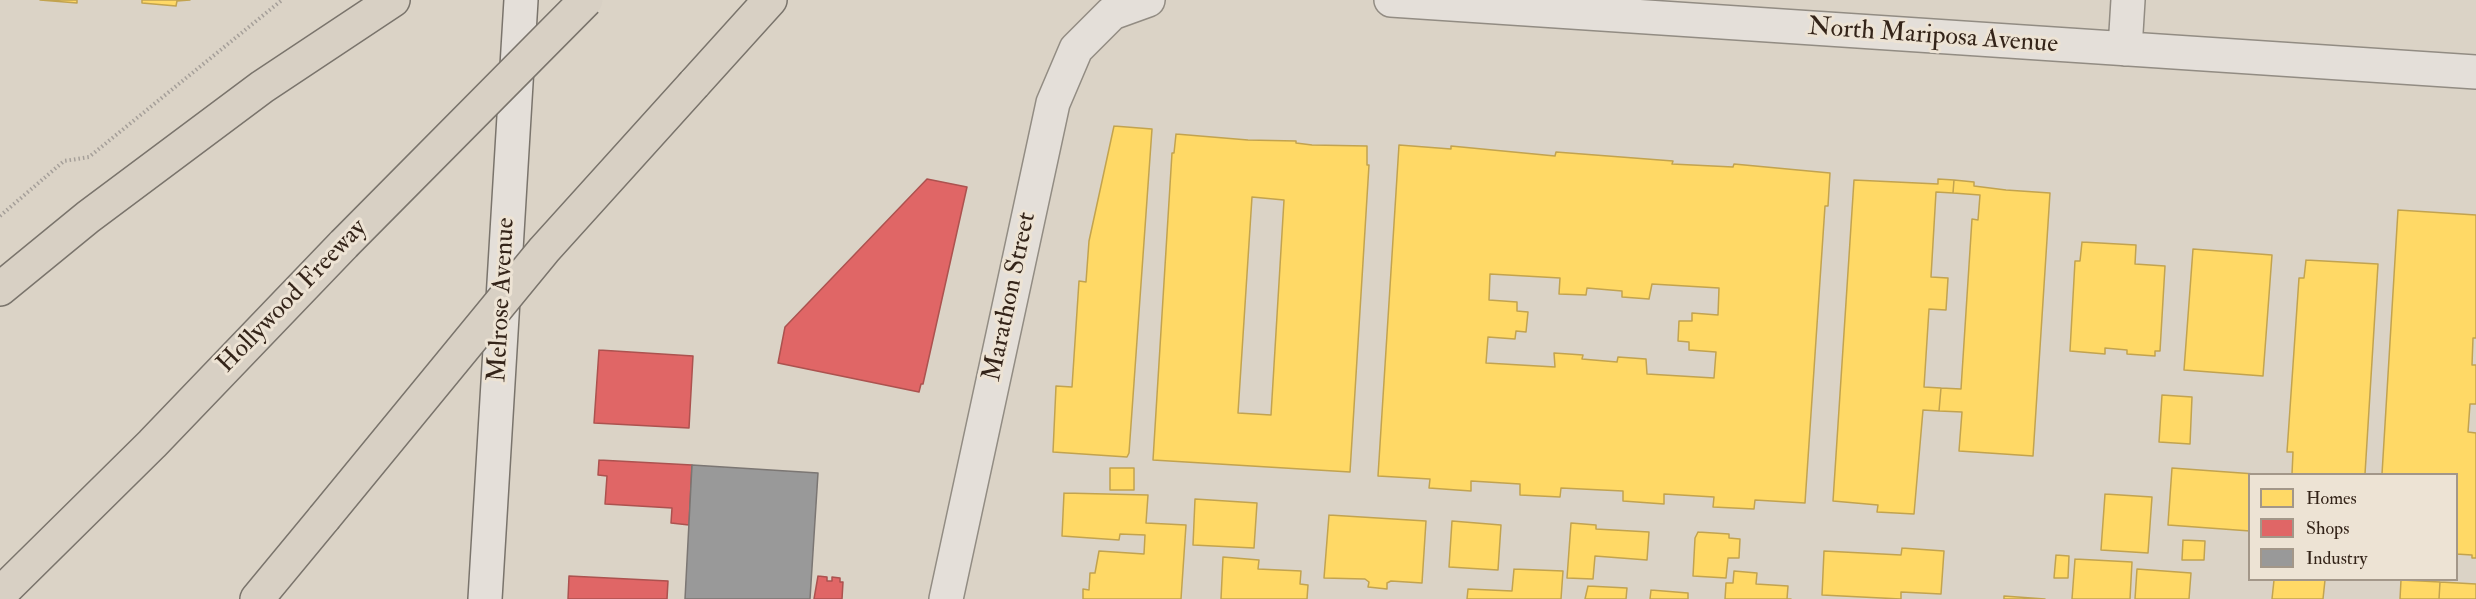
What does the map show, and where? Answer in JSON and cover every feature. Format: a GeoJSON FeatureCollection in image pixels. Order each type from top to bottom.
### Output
{"type":"FeatureCollection","features":[{"type":"Feature","properties":{"kind":"highway"},"geometry":{"type":"LineString","coordinates":[[0,289],[88,217],[262,87],[393,0]]}},
{"type":"Feature","properties":{"kind":"highway","name":"Hollywood Freeway"},"geometry":{"type":"LineString","coordinates":[[0,594],[152,444],[344,244],[586,0]]}},
{"type":"Feature","properties":{"kind":"highway"},"geometry":{"type":"LineString","coordinates":[[257,599],[544,250],[770,0]]}},
{"type":"Feature","properties":{"kind":"street","name":"Melrose Avenue"},"geometry":{"type":"LineString","coordinates":[[485,599],[521,0]]}},
{"type":"Feature","properties":{"kind":"street","name":"Marathon Street"},"geometry":{"type":"LineString","coordinates":[[946,599],[1053,103],[1076,49],[1112,13],[1148,0]]}},
{"type":"Feature","properties":{"kind":"street","name":"North Mariposa Avenue"},"geometry":{"type":"LineString","coordinates":[[1391,0],[2476,72]]}},
{"type":"Feature","properties":{"kind":"street"},"geometry":{"type":"LineString","coordinates":[[2125,49],[2128,0]]}},
{"type":"Feature","properties":{"kind":"path"},"geometry":{"type":"LineString","coordinates":[[0,216],[64,161],[89,157],[282,0]]}},
{"type":"Feature","properties":{"kind":"building: Homes"},"geometry":{"type":"Polygon","coordinates":[[[40,0],[77,0],[77,3],[40,0]]]}},
{"type":"Feature","properties":{"kind":"building: Homes"},"geometry":{"type":"Polygon","coordinates":[[[142,0],[190,0],[177,1],[176,6],[142,3],[142,0]]]}},
{"type":"Feature","properties":{"kind":"building: Homes"},"geometry":{"type":"Polygon","coordinates":[[[1114,126],[1152,129],[1129,453],[1127,457],[1053,452],[1056,386],[1072,387],[1079,281],[1086,282],[1089,241],[1114,126]]]}},
{"type":"Feature","properties":{"kind":"building: Homes"},"geometry":{"type":"Polygon","coordinates":[[[1176,134],[1296,141],[1296,143],[1312,145],[1367,146],[1367,165],[1369,165],[1350,472],[1153,460],[1172,153],[1174,153],[1176,134]],[[1252,197],[1238,413],[1271,415],[1284,200],[1252,197]]]}},
{"type":"Feature","properties":{"kind":"building: Homes"},"geometry":{"type":"Polygon","coordinates":[[[1399,145],[1451,149],[1451,146],[1555,156],[1556,152],[1673,161],[1672,164],[1733,167],[1734,164],[1830,173],[1828,206],[1825,206],[1805,503],[1755,500],[1754,509],[1713,507],[1714,497],[1664,494],[1664,504],[1623,501],[1623,491],[1561,488],[1560,497],[1520,495],[1520,484],[1471,481],[1471,491],[1429,488],[1430,479],[1378,476],[1399,145]],[[1490,274],[1489,300],[1517,302],[1517,311],[1528,312],[1526,332],[1516,331],[1515,339],[1488,337],[1486,363],[1555,367],[1554,353],[1583,355],[1582,359],[1617,362],[1618,357],[1646,359],[1647,374],[1714,378],[1716,352],[1689,350],[1689,342],[1678,341],[1679,321],[1692,321],[1692,313],[1718,315],[1719,288],[1652,284],[1649,299],[1622,297],[1622,291],[1587,288],[1586,295],[1559,294],[1560,278],[1490,274]]]}},
{"type":"Feature","properties":{"kind":"building: Homes"},"geometry":{"type":"Polygon","coordinates":[[[1938,179],[1954,180],[1953,193],[1936,192],[1931,277],[1948,278],[1946,310],[1929,309],[1924,387],[1941,388],[1939,411],[1923,410],[1914,514],[1877,512],[1878,505],[1833,501],[1854,180],[1938,184],[1938,179]]]}},
{"type":"Feature","properties":{"kind":"building: Homes"},"geometry":{"type":"Polygon","coordinates":[[[1954,180],[1974,182],[1974,186],[2050,193],[2033,456],[1959,451],[1962,412],[1939,411],[1941,388],[1961,389],[1972,219],[1978,220],[1980,195],[1953,193],[1954,180]]]}},
{"type":"Feature","properties":{"kind":"building: Homes"},"geometry":{"type":"Polygon","coordinates":[[[2398,210],[2476,215],[2476,338],[2473,338],[2472,365],[2476,365],[2476,404],[2470,404],[2468,432],[2476,433],[2476,558],[2472,558],[2472,555],[2458,554],[2458,473],[2382,473],[2398,210]]]}},
{"type":"Feature","properties":{"kind":"building: Homes"},"geometry":{"type":"Polygon","coordinates":[[[2082,242],[2136,245],[2135,264],[2165,266],[2160,351],[2155,351],[2155,356],[2127,354],[2127,350],[2105,348],[2105,354],[2070,351],[2075,261],[2080,261],[2082,242]]]}},
{"type":"Feature","properties":{"kind":"building: Homes"},"geometry":{"type":"Polygon","coordinates":[[[2193,249],[2272,255],[2263,376],[2184,370],[2193,249]]]}},
{"type":"Feature","properties":{"kind":"building: Homes"},"geometry":{"type":"Polygon","coordinates":[[[2306,260],[2378,264],[2365,473],[2292,473],[2293,452],[2287,452],[2299,278],[2304,278],[2306,260]]]}},
{"type":"Feature","properties":{"kind":"building: Homes"},"geometry":{"type":"Polygon","coordinates":[[[2162,395],[2192,397],[2190,444],[2159,442],[2162,395]]]}},
{"type":"Feature","properties":{"kind":"building: Homes"},"geometry":{"type":"Polygon","coordinates":[[[1110,468],[1134,468],[1134,490],[1110,490],[1110,468]]]}},
{"type":"Feature","properties":{"kind":"building: Homes"},"geometry":{"type":"Polygon","coordinates":[[[2172,468],[2248,473],[2248,531],[2168,525],[2172,468]]]}},
{"type":"Feature","properties":{"kind":"building: Homes"},"geometry":{"type":"Polygon","coordinates":[[[1064,493],[1148,495],[1146,523],[1186,525],[1181,599],[1083,599],[1083,589],[1089,590],[1090,573],[1095,573],[1099,551],[1144,554],[1145,535],[1120,534],[1119,540],[1062,536],[1064,493]]]}},
{"type":"Feature","properties":{"kind":"building: Homes"},"geometry":{"type":"Polygon","coordinates":[[[2105,494],[2152,497],[2148,553],[2101,550],[2105,494]]]}},
{"type":"Feature","properties":{"kind":"building: Homes"},"geometry":{"type":"Polygon","coordinates":[[[1195,499],[1257,503],[1254,548],[1193,545],[1195,499]]]}},
{"type":"Feature","properties":{"kind":"building: Homes"},"geometry":{"type":"Polygon","coordinates":[[[1329,515],[1426,521],[1422,583],[1391,581],[1387,583],[1387,589],[1368,587],[1369,582],[1365,579],[1324,578],[1329,515]]]}},
{"type":"Feature","properties":{"kind":"building: Homes"},"geometry":{"type":"Polygon","coordinates":[[[1452,521],[1501,525],[1498,570],[1449,567],[1452,521]]]}},
{"type":"Feature","properties":{"kind":"building: Homes"},"geometry":{"type":"Polygon","coordinates":[[[1571,523],[1596,525],[1596,529],[1649,532],[1647,560],[1595,556],[1593,579],[1567,578],[1571,523]]]}},
{"type":"Feature","properties":{"kind":"building: Homes"},"geometry":{"type":"Polygon","coordinates":[[[1698,532],[1729,534],[1729,538],[1740,539],[1739,558],[1728,558],[1726,578],[1693,576],[1695,538],[1698,532]]]}},
{"type":"Feature","properties":{"kind":"building: Homes"},"geometry":{"type":"Polygon","coordinates":[[[2183,540],[2205,541],[2204,560],[2182,560],[2183,540]]]}},
{"type":"Feature","properties":{"kind":"building: Homes"},"geometry":{"type":"Polygon","coordinates":[[[1902,548],[1944,551],[1941,594],[1901,592],[1901,599],[1822,595],[1824,551],[1901,555],[1902,548]]]}},
{"type":"Feature","properties":{"kind":"building: Homes"},"geometry":{"type":"Polygon","coordinates":[[[2056,555],[2069,556],[2068,578],[2054,578],[2056,555]]]}},
{"type":"Feature","properties":{"kind":"building: Homes"},"geometry":{"type":"Polygon","coordinates":[[[1223,557],[1259,560],[1258,569],[1301,571],[1300,584],[1308,585],[1307,599],[1221,599],[1223,557]]]}},
{"type":"Feature","properties":{"kind":"building: Homes"},"geometry":{"type":"Polygon","coordinates":[[[2075,559],[2132,562],[2130,599],[2072,599],[2075,559]]]}},
{"type":"Feature","properties":{"kind":"building: Homes"},"geometry":{"type":"Polygon","coordinates":[[[1514,569],[1563,571],[1561,599],[1467,599],[1468,589],[1512,591],[1514,569]]]}},
{"type":"Feature","properties":{"kind":"building: Homes"},"geometry":{"type":"Polygon","coordinates":[[[2137,569],[2191,573],[2189,599],[2135,599],[2137,569]]]}},
{"type":"Feature","properties":{"kind":"building: Homes"},"geometry":{"type":"Polygon","coordinates":[[[1734,571],[1757,573],[1756,584],[1788,586],[1787,599],[1725,599],[1726,583],[1733,583],[1734,571]]]}},
{"type":"Feature","properties":{"kind":"building: Homes"},"geometry":{"type":"Polygon","coordinates":[[[2274,581],[2325,581],[2323,599],[2272,599],[2274,581]]]}},
{"type":"Feature","properties":{"kind":"building: Homes"},"geometry":{"type":"Polygon","coordinates":[[[2401,581],[2440,582],[2439,599],[2400,599],[2401,581]]]}},
{"type":"Feature","properties":{"kind":"building: Homes"},"geometry":{"type":"Polygon","coordinates":[[[2440,582],[2476,584],[2476,599],[2439,599],[2440,582]]]}},
{"type":"Feature","properties":{"kind":"building: Homes"},"geometry":{"type":"Polygon","coordinates":[[[1588,586],[1627,588],[1626,599],[1585,599],[1588,586]]]}},
{"type":"Feature","properties":{"kind":"building: Homes"},"geometry":{"type":"Polygon","coordinates":[[[1651,590],[1688,593],[1688,599],[1650,599],[1651,590]]]}},
{"type":"Feature","properties":{"kind":"building: Homes"},"geometry":{"type":"Polygon","coordinates":[[[2004,596],[2045,599],[2004,599],[2004,596]]]}},
{"type":"Feature","properties":{"kind":"building: Shops"},"geometry":{"type":"Polygon","coordinates":[[[927,179],[967,187],[923,384],[919,392],[778,363],[785,327],[927,179]]]}},
{"type":"Feature","properties":{"kind":"building: Shops"},"geometry":{"type":"Polygon","coordinates":[[[599,350],[693,356],[689,428],[594,423],[599,350]]]}},
{"type":"Feature","properties":{"kind":"building: Shops"},"geometry":{"type":"Polygon","coordinates":[[[599,460],[692,465],[689,525],[671,523],[672,508],[605,504],[607,476],[598,475],[599,460]]]}},
{"type":"Feature","properties":{"kind":"building: Shops"},"geometry":{"type":"Polygon","coordinates":[[[569,576],[668,581],[667,599],[568,599],[569,576]]]}},
{"type":"Feature","properties":{"kind":"building: Shops"},"geometry":{"type":"Polygon","coordinates":[[[818,576],[827,577],[827,581],[832,581],[832,577],[840,578],[840,582],[843,582],[842,599],[814,599],[818,576]]]}},
{"type":"Feature","properties":{"kind":"building: Industry"},"geometry":{"type":"Polygon","coordinates":[[[692,465],[818,473],[810,599],[685,599],[692,465]]]}}]}
